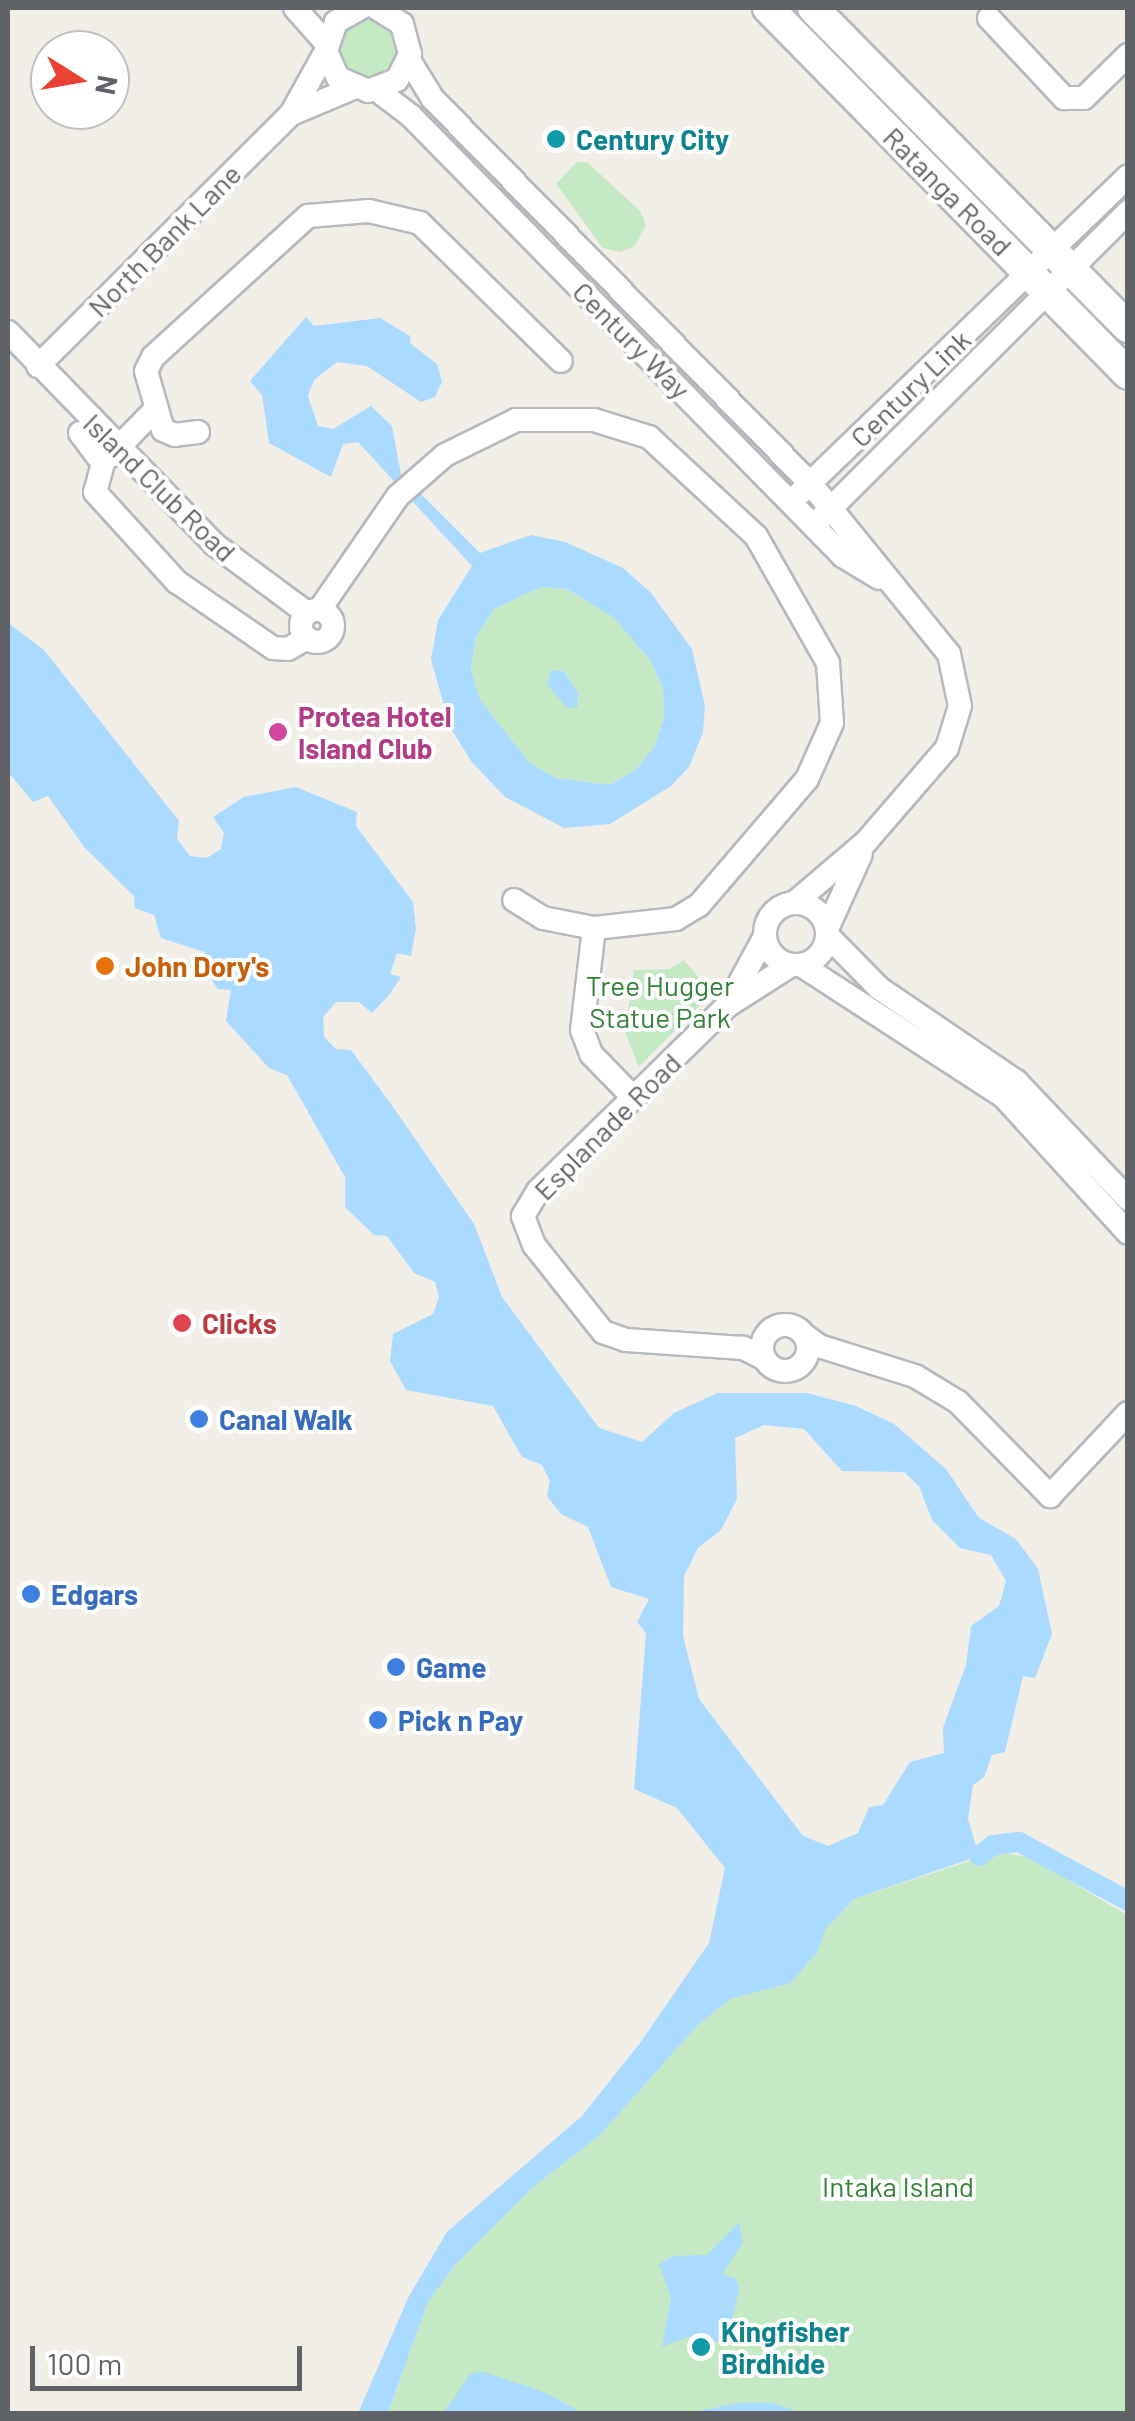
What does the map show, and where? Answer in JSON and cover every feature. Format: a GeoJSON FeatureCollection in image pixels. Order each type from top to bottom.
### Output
{"type":"FeatureCollection","features":[{"type":"Feature","properties":{"kind":"main road","name":"Ratanga Road"},"geometry":{"type":"LineString","coordinates":[[768,8],[1128,374]]}},
{"type":"Feature","properties":{"kind":"main road","name":"Ratanga Road"},"geometry":{"type":"LineString","coordinates":[[814,8],[1128,327]]}},
{"type":"Feature","properties":{"kind":"street"},"geometry":{"type":"LineString","coordinates":[[296,8],[326,48],[334,74],[353,88],[377,90],[397,80],[409,60]]}},
{"type":"Feature","properties":{"kind":"street","name":"North Bank Lane"},"geometry":{"type":"LineString","coordinates":[[38,366],[291,114],[336,22],[359,8]]}},
{"type":"Feature","properties":{"kind":"street","name":"Century Way"},"geometry":{"type":"LineString","coordinates":[[376,8],[404,28],[409,60],[432,99],[810,484],[949,654],[960,706],[947,748],[866,842],[794,903]]}},
{"type":"Feature","properties":{"kind":"street"},"geometry":{"type":"LineString","coordinates":[[989,18],[1064,98],[1084,98],[1128,56]]}},
{"type":"Feature","properties":{"kind":"street","name":"North Bank Lane"},"geometry":{"type":"LineString","coordinates":[[291,114],[353,88]]}},
{"type":"Feature","properties":{"kind":"street","name":"Century Way"},"geometry":{"type":"LineString","coordinates":[[377,90],[411,116],[844,556],[890,585]]}},
{"type":"Feature","properties":{"kind":"street"},"geometry":{"type":"LineString","coordinates":[[1038,282],[1060,261],[1128,176]]}},
{"type":"Feature","properties":{"kind":"street"},"geometry":{"type":"LineString","coordinates":[[198,432],[170,434],[154,412],[145,376],[153,358],[299,220],[314,215],[369,212],[420,223],[560,361]]}},
{"type":"Feature","properties":{"kind":"street"},"geometry":{"type":"LineString","coordinates":[[1060,261],[1128,212]]}},
{"type":"Feature","properties":{"kind":"street","name":"Century Link"},"geometry":{"type":"LineString","coordinates":[[790,503],[1038,282]]}},
{"type":"Feature","properties":{"kind":"street","name":"Century Link"},"geometry":{"type":"LineString","coordinates":[[814,526],[1038,282]]}},
{"type":"Feature","properties":{"kind":"street","name":"Island Club Road"},"geometry":{"type":"LineString","coordinates":[[8,332],[65,393],[111,455],[214,544],[313,611],[301,628],[306,638],[288,649],[274,648],[177,582],[95,492],[111,455]]}},
{"type":"Feature","properties":{"kind":"street"},"geometry":{"type":"LineString","coordinates":[[111,455],[154,412]]}},
{"type":"Feature","properties":{"kind":"street"},"geometry":{"type":"LineString","coordinates":[[313,611],[407,488],[478,434],[516,420],[594,420],[649,437],[756,536],[828,663],[832,722],[814,766],[699,905],[663,922],[594,928],[543,918],[514,900]]}},
{"type":"Feature","properties":{"kind":"street","name":"Century Way"},"geometry":{"type":"LineString","coordinates":[[827,932],[866,842]]}},
{"type":"Feature","properties":{"kind":"street"},"geometry":{"type":"LineString","coordinates":[[1128,1199],[1018,1082],[879,988],[827,932],[814,908],[794,903],[774,912],[765,936],[772,955],[796,965],[1003,1096],[1128,1233]]}},
{"type":"Feature","properties":{"kind":"street"},"geometry":{"type":"LineString","coordinates":[[594,928],[582,1010],[586,1043],[638,1094]]}},
{"type":"Feature","properties":{"kind":"street"},"geometry":{"type":"LineString","coordinates":[[796,965],[821,954],[827,932]]}},
{"type":"Feature","properties":{"kind":"street","name":"Esplanade Road"},"geometry":{"type":"LineString","coordinates":[[727,1006],[765,936]]}},
{"type":"Feature","properties":{"kind":"street","name":"Esplanade Road"},"geometry":{"type":"LineString","coordinates":[[765,1359],[743,1348],[626,1340],[604,1332],[586,1318],[524,1226],[526,1205],[538,1190],[727,1006],[796,965]]}},
{"type":"Feature","properties":{"kind":"street"},"geometry":{"type":"LineString","coordinates":[[743,1348],[785,1324],[846,1354],[914,1376],[958,1402],[1050,1496],[1128,1413]]}},
{"type":"Feature","properties":{"kind":"street"},"geometry":{"type":"LineString","coordinates":[[767,1333],[765,1359],[788,1370],[804,1361],[846,1354]]}},
{"type":"Feature","properties":{"kind":"street"},"geometry":{"type":"LineString","coordinates":[[804,1335],[804,1361]]}},
{"type":"Feature","properties":{"kind":"green space"},"geometry":{"type":"Polygon","coordinates":[[[368,19],[390,28],[399,50],[390,72],[368,81],[346,72],[337,50],[346,28],[368,19]]]}},
{"type":"Feature","properties":{"kind":"green space"},"geometry":{"type":"Polygon","coordinates":[[[577,162],[587,162],[640,211],[646,225],[635,246],[620,252],[603,248],[556,184],[577,162]]]}},
{"type":"Feature","properties":{"kind":"green space"},"geometry":{"type":"Polygon","coordinates":[[[541,587],[567,589],[613,617],[651,661],[663,689],[664,718],[655,747],[636,770],[610,785],[556,778],[530,763],[480,700],[471,669],[476,636],[494,609],[541,587]]]}},
{"type":"Feature","properties":{"kind":"green space","name":"Tree Hugger Statue Park"},"geometry":{"type":"Polygon","coordinates":[[[684,960],[712,993],[639,1067],[625,1032],[634,970],[669,969],[684,960]]]}},
{"type":"Feature","properties":{"kind":"green space","name":"Intaka Island"},"geometry":{"type":"Polygon","coordinates":[[[997,1852],[1029,1857],[1127,1915],[1127,2413],[388,2414],[428,2302],[454,2266],[532,2188],[599,2136],[697,2026],[730,1999],[791,1983],[826,1928],[854,1899],[997,1852]]]}},
{"type":"Feature","properties":{"kind":"water"},"geometry":{"type":"Polygon","coordinates":[[[306,317],[314,326],[380,318],[410,336],[410,343],[437,364],[442,382],[435,397],[421,402],[367,366],[337,362],[314,380],[308,396],[318,426],[333,429],[371,406],[392,426],[401,474],[480,553],[531,535],[565,542],[623,568],[651,593],[692,649],[705,706],[703,732],[689,767],[671,786],[610,824],[564,828],[505,797],[471,761],[450,727],[431,659],[438,620],[472,566],[358,442],[343,444],[331,477],[269,443],[262,395],[250,381],[306,317]],[[541,587],[494,609],[476,637],[471,669],[480,700],[530,763],[556,778],[610,785],[636,770],[655,746],[664,718],[663,689],[651,661],[613,617],[567,589],[541,587]]]}},
{"type":"Feature","properties":{"kind":"water"},"geometry":{"type":"Polygon","coordinates":[[[8,623],[44,650],[179,821],[177,839],[190,856],[207,858],[221,849],[224,833],[213,817],[244,797],[296,787],[357,812],[356,826],[413,902],[416,929],[411,956],[397,953],[390,974],[401,977],[389,995],[372,1013],[359,1002],[336,1002],[323,1017],[324,1037],[336,1049],[351,1050],[391,1104],[474,1224],[502,1297],[599,1428],[642,1442],[674,1413],[717,1393],[807,1393],[856,1406],[894,1424],[946,1469],[979,1518],[1016,1539],[1038,1569],[1052,1634],[1035,1678],[1023,1676],[1005,1752],[992,1755],[984,1777],[973,1785],[968,1819],[979,1856],[854,1899],[826,1928],[818,1951],[791,1983],[730,1999],[697,2026],[599,2136],[532,2188],[454,2266],[428,2302],[388,2413],[358,2413],[409,2296],[447,2232],[582,2116],[640,2043],[709,1943],[725,1868],[677,1808],[634,1789],[646,1633],[637,1622],[649,1599],[611,1587],[588,1527],[561,1514],[547,1496],[550,1481],[542,1465],[522,1457],[493,1406],[406,1390],[390,1361],[393,1334],[433,1314],[439,1297],[435,1282],[414,1273],[387,1236],[374,1235],[345,1207],[345,1177],[287,1075],[269,1068],[226,1021],[231,990],[218,989],[205,970],[204,952],[161,938],[154,915],[135,908],[134,896],[85,848],[48,796],[33,802],[8,772],[8,623]],[[764,1425],[735,1438],[737,1499],[721,1530],[698,1548],[684,1576],[683,1636],[699,1699],[803,1836],[828,1846],[858,1833],[869,1807],[883,1805],[910,1762],[944,1753],[943,1728],[966,1665],[971,1626],[999,1606],[1006,1581],[991,1555],[960,1548],[932,1520],[919,1486],[904,1472],[842,1471],[804,1429],[764,1425]]]}},
{"type":"Feature","properties":{"kind":"water"},"geometry":{"type":"Polygon","coordinates":[[[551,670],[563,671],[578,692],[577,708],[566,707],[547,684],[551,670]]]}},
{"type":"Feature","properties":{"kind":"water"},"geometry":{"type":"Polygon","coordinates":[[[739,2222],[743,2242],[722,2274],[736,2279],[739,2289],[728,2338],[722,2343],[691,2336],[662,2347],[671,2298],[659,2264],[674,2256],[707,2255],[739,2222]]]}},
{"type":"Feature","properties":{"kind":"water"},"geometry":{"type":"Polygon","coordinates":[[[484,2372],[541,2391],[583,2413],[444,2413],[471,2373],[484,2372]]]}},
{"type":"Feature","properties":{"kind":"water"},"geometry":{"type":"Polygon","coordinates":[[[740,2403],[772,2403],[802,2413],[687,2413],[740,2403]]]}},
{"type":"Feature","properties":{"kind":"waterway"},"geometry":{"type":"LineString","coordinates":[[979,1856],[993,1845],[1019,1842],[1128,1901]]}},
{"type":"Feature","properties":{"kind":"place","name":"Century City"},"geometry":{"type":"Point","coordinates":[556,139]}},
{"type":"Feature","properties":{"kind":"place","name":"Protea Hotel Island Club"},"geometry":{"type":"Point","coordinates":[278,732]}},
{"type":"Feature","properties":{"kind":"place","name":"John Dory's"},"geometry":{"type":"Point","coordinates":[105,966]}},
{"type":"Feature","properties":{"kind":"place","name":"Clicks"},"geometry":{"type":"Point","coordinates":[182,1323]}},
{"type":"Feature","properties":{"kind":"place","name":"Canal Walk"},"geometry":{"type":"Point","coordinates":[199,1419]}},
{"type":"Feature","properties":{"kind":"place","name":"Edgars"},"geometry":{"type":"Point","coordinates":[31,1594]}},
{"type":"Feature","properties":{"kind":"place","name":"Game"},"geometry":{"type":"Point","coordinates":[396,1667]}},
{"type":"Feature","properties":{"kind":"place","name":"Pick n Pay"},"geometry":{"type":"Point","coordinates":[378,1720]}},
{"type":"Feature","properties":{"kind":"place","name":"Kingfisher Birdhide"},"geometry":{"type":"Point","coordinates":[701,2347]}}]}
